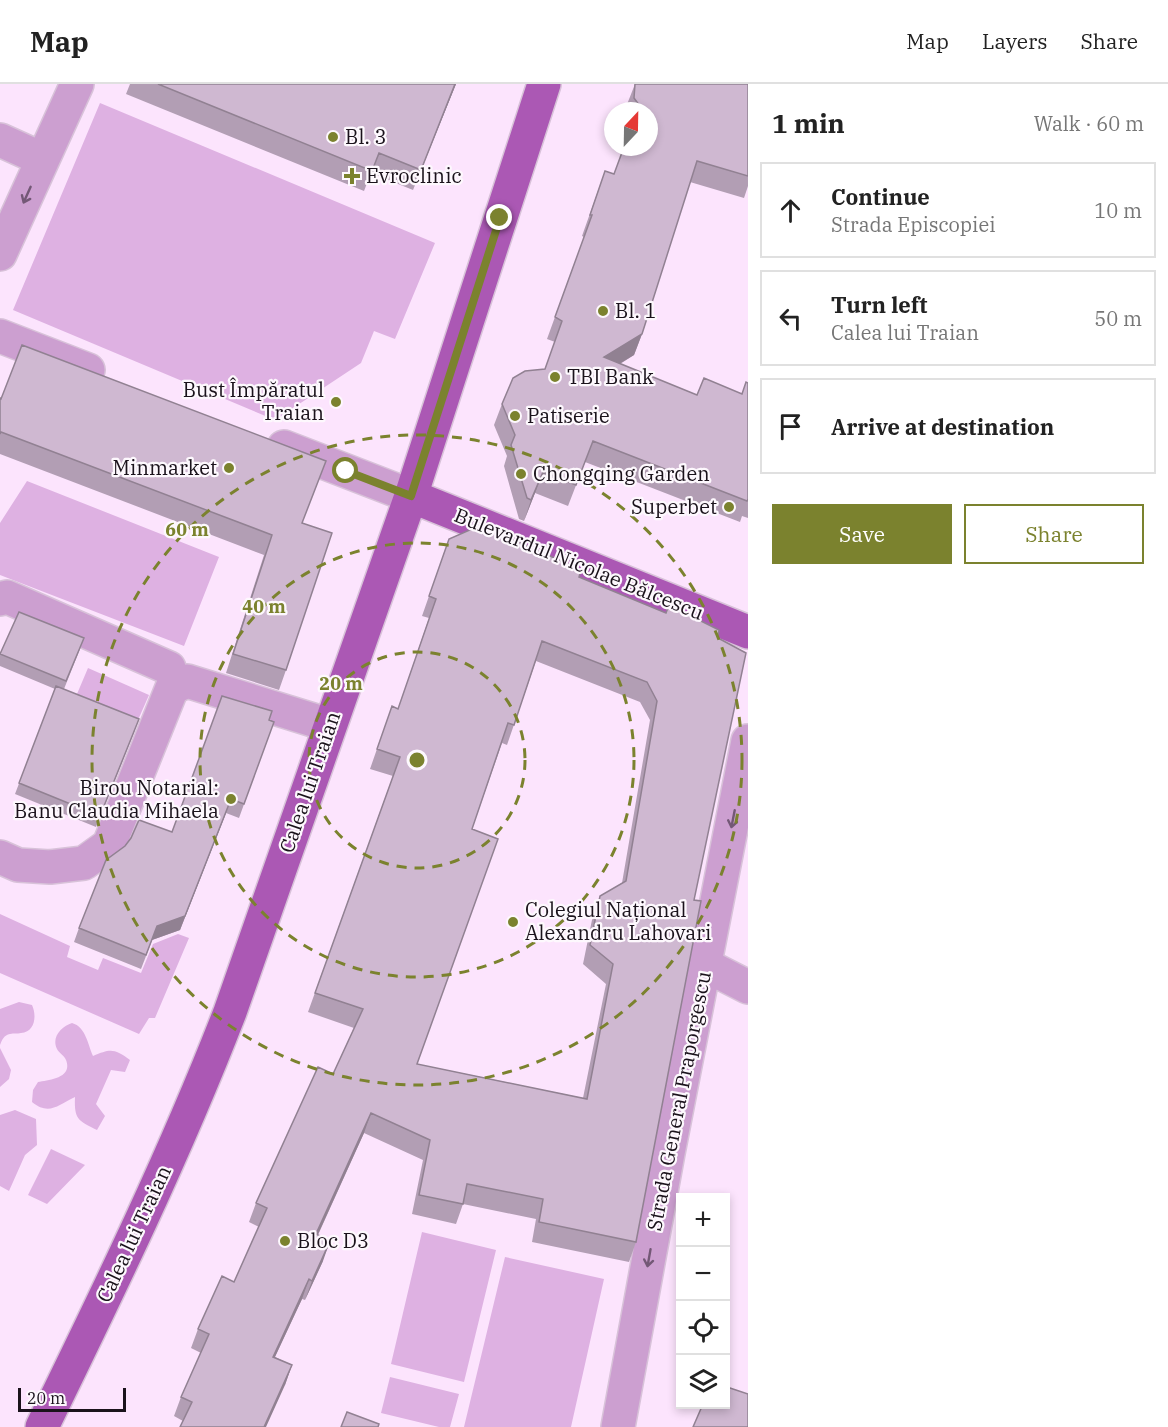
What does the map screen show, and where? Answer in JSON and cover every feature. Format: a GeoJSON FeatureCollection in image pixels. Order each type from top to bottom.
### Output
{"type":"FeatureCollection","features":[{"type":"Feature","properties":{"kind":"main road","name":"Calea lui Traian"},"geometry":{"type":"LineString","coordinates":[[42,1427],[131,1245],[202,1084],[230,1011],[411,496],[544,84]]}},
{"type":"Feature","properties":{"kind":"main road","name":"Bulevardul Nicolae Bălcescu"},"geometry":{"type":"LineString","coordinates":[[411,496],[748,632]]}},
{"type":"Feature","properties":{"kind":"street"},"geometry":{"type":"LineString","coordinates":[[0,254],[77,84]]}},
{"type":"Feature","properties":{"kind":"street"},"geometry":{"type":"LineString","coordinates":[[0,140],[42,159]]}},
{"type":"Feature","properties":{"kind":"street"},"geometry":{"type":"LineString","coordinates":[[0,336],[110,379]]}},
{"type":"Feature","properties":{"kind":"street"},"geometry":{"type":"LineString","coordinates":[[261,438],[411,496]]}},
{"type":"Feature","properties":{"kind":"street"},"geometry":{"type":"LineString","coordinates":[[0,599],[7,597],[169,668]]}},
{"type":"Feature","properties":{"kind":"street"},"geometry":{"type":"LineString","coordinates":[[0,856],[18,865],[50,867],[84,863],[110,845],[172,688],[187,681],[329,725]]}},
{"type":"Feature","properties":{"kind":"street","name":"Strada General Praporgescu"},"geometry":{"type":"LineString","coordinates":[[618,1427],[668,1153],[748,741]]}},
{"type":"Feature","properties":{"kind":"street"},"geometry":{"type":"LineString","coordinates":[[705,965],[748,987]]}},
{"type":"Feature","properties":{"kind":"shaded area"},"geometry":{"type":"Polygon","coordinates":[[[100,103],[435,243],[395,339],[374,331],[361,363],[275,420],[13,310],[100,103]]]}},
{"type":"Feature","properties":{"kind":"shaded area"},"geometry":{"type":"Polygon","coordinates":[[[27,481],[219,557],[184,646],[0,575],[0,523],[27,481]]]}},
{"type":"Feature","properties":{"kind":"shaded area"},"geometry":{"type":"Polygon","coordinates":[[[88,668],[149,695],[138,720],[77,694],[88,668]]]}},
{"type":"Feature","properties":{"kind":"shaded area"},"geometry":{"type":"Polygon","coordinates":[[[0,914],[70,946],[67,957],[98,970],[103,958],[141,973],[153,944],[178,934],[189,938],[155,1018],[149,1018],[139,1034],[0,973],[0,914]]]}},
{"type":"Feature","properties":{"kind":"shaded area"},"geometry":{"type":"Polygon","coordinates":[[[19,1002],[32,1005],[34,1023],[26,1032],[6,1035],[0,1045],[0,1009],[19,1002]]]}},
{"type":"Feature","properties":{"kind":"shaded area"},"geometry":{"type":"Polygon","coordinates":[[[72,1023],[83,1032],[93,1056],[112,1051],[130,1060],[125,1072],[111,1070],[96,1104],[105,1116],[97,1130],[78,1118],[75,1110],[75,1097],[49,1109],[32,1102],[33,1090],[38,1082],[59,1077],[66,1071],[66,1060],[57,1049],[55,1040],[61,1029],[72,1023]]]}},
{"type":"Feature","properties":{"kind":"shaded area"},"geometry":{"type":"Polygon","coordinates":[[[0,1048],[11,1070],[9,1079],[0,1087],[0,1048]]]}},
{"type":"Feature","properties":{"kind":"shaded area"},"geometry":{"type":"Polygon","coordinates":[[[15,1110],[36,1119],[37,1145],[25,1155],[9,1191],[0,1186],[0,1115],[15,1110]]]}},
{"type":"Feature","properties":{"kind":"shaded area"},"geometry":{"type":"Polygon","coordinates":[[[51,1149],[85,1165],[47,1204],[28,1195],[51,1149]]]}},
{"type":"Feature","properties":{"kind":"shaded area"},"geometry":{"type":"Polygon","coordinates":[[[422,1232],[496,1250],[464,1382],[391,1364],[422,1232]]]}},
{"type":"Feature","properties":{"kind":"shaded area"},"geometry":{"type":"Polygon","coordinates":[[[505,1257],[604,1279],[571,1427],[464,1427],[505,1257]]]}},
{"type":"Feature","properties":{"kind":"shaded area"},"geometry":{"type":"Polygon","coordinates":[[[390,1377],[459,1394],[450,1427],[439,1427],[381,1413],[390,1377]]]}},
{"type":"Feature","properties":{"kind":"building","name":"Bl. 3"},"geometry":{"type":"Polygon","coordinates":[[[158,84],[455,84],[421,170],[379,153],[372,171],[158,84]]]}},
{"type":"Feature","properties":{"kind":"building","name":"Bl. 1"},"geometry":{"type":"Polygon","coordinates":[[[635,84],[748,84],[748,176],[697,161],[642,334],[604,357],[697,395],[704,378],[742,394],[746,382],[748,383],[747,501],[593,441],[576,485],[543,472],[531,500],[527,498],[511,445],[515,435],[502,404],[513,378],[525,371],[545,369],[562,321],[555,317],[592,215],[590,215],[605,171],[614,174],[621,156],[658,156],[658,102],[637,102],[634,98],[635,84]]]}},
{"type":"Feature","properties":{"kind":"building"},"geometry":{"type":"Polygon","coordinates":[[[22,345],[326,461],[302,523],[332,533],[286,670],[233,654],[272,535],[1,432],[0,434],[0,398],[22,345]]]}},
{"type":"Feature","properties":{"kind":"building"},"geometry":{"type":"Polygon","coordinates":[[[481,525],[581,570],[579,577],[666,613],[669,605],[719,630],[718,638],[746,653],[694,900],[701,901],[636,1242],[539,1222],[543,1199],[467,1184],[463,1204],[419,1195],[430,1140],[371,1113],[316,1234],[330,1241],[312,1281],[309,1279],[273,1357],[292,1365],[264,1427],[180,1427],[192,1402],[181,1397],[209,1334],[198,1329],[222,1276],[234,1282],[267,1208],[256,1203],[318,1067],[333,1074],[363,1009],[315,993],[400,757],[377,749],[392,706],[398,709],[436,599],[429,596],[449,539],[481,525]],[[542,641],[514,725],[508,723],[472,829],[498,839],[417,1064],[587,1099],[613,964],[590,945],[600,896],[626,881],[657,701],[647,682],[542,641]]]}},
{"type":"Feature","properties":{"kind":"building"},"geometry":{"type":"Polygon","coordinates":[[[19,612],[84,638],[66,681],[0,654],[19,612]]]}},
{"type":"Feature","properties":{"kind":"building"},"geometry":{"type":"Polygon","coordinates":[[[56,686],[139,719],[100,816],[19,783],[56,686]]]}},
{"type":"Feature","properties":{"kind":"building"},"geometry":{"type":"Polygon","coordinates":[[[222,696],[272,711],[269,720],[274,722],[244,804],[231,799],[185,916],[157,926],[146,955],[79,928],[106,860],[125,846],[139,820],[172,832],[222,696]]]}},
{"type":"Feature","properties":{"kind":"building"},"geometry":{"type":"Polygon","coordinates":[[[730,1388],[748,1394],[748,1427],[693,1427],[701,1409],[730,1409],[730,1388]]]}},
{"type":"Feature","properties":{"kind":"building"},"geometry":{"type":"Polygon","coordinates":[[[347,1412],[379,1424],[378,1427],[341,1427],[347,1412]]]}},
{"type":"Feature","properties":{"kind":"place","name":"Bl. 3"},"geometry":{"type":"Point","coordinates":[333,137]}},
{"type":"Feature","properties":{"kind":"place","name":"Evroclinic"},"geometry":{"type":"Point","coordinates":[352,176]}},
{"type":"Feature","properties":{"kind":"place","name":"Bl. 1"},"geometry":{"type":"Point","coordinates":[603,311]}},
{"type":"Feature","properties":{"kind":"place","name":"TBI Bank"},"geometry":{"type":"Point","coordinates":[555,377]}},
{"type":"Feature","properties":{"kind":"place","name":"Bust Împăratul Traian"},"geometry":{"type":"Point","coordinates":[336,402]}},
{"type":"Feature","properties":{"kind":"place","name":"Patiserie"},"geometry":{"type":"Point","coordinates":[515,416]}},
{"type":"Feature","properties":{"kind":"place","name":"Minmarket"},"geometry":{"type":"Point","coordinates":[229,468]}},
{"type":"Feature","properties":{"kind":"place","name":"Chongqing Garden"},"geometry":{"type":"Point","coordinates":[521,474]}},
{"type":"Feature","properties":{"kind":"place","name":"Superbet"},"geometry":{"type":"Point","coordinates":[729,507]}},
{"type":"Feature","properties":{"kind":"place","name":"Birou Notarial: Banu Claudia Mihaela"},"geometry":{"type":"Point","coordinates":[231,799]}},
{"type":"Feature","properties":{"kind":"place","name":"Colegiul Național Alexandru Lahovari"},"geometry":{"type":"Point","coordinates":[513,922]}},
{"type":"Feature","properties":{"kind":"place","name":"Bloc D3"},"geometry":{"type":"Point","coordinates":[285,1241]}},
{"type":"Feature","properties":{"kind":"route"},"geometry":{"type":"LineString","coordinates":[[346,471],[411,496],[500,218]]}}]}
